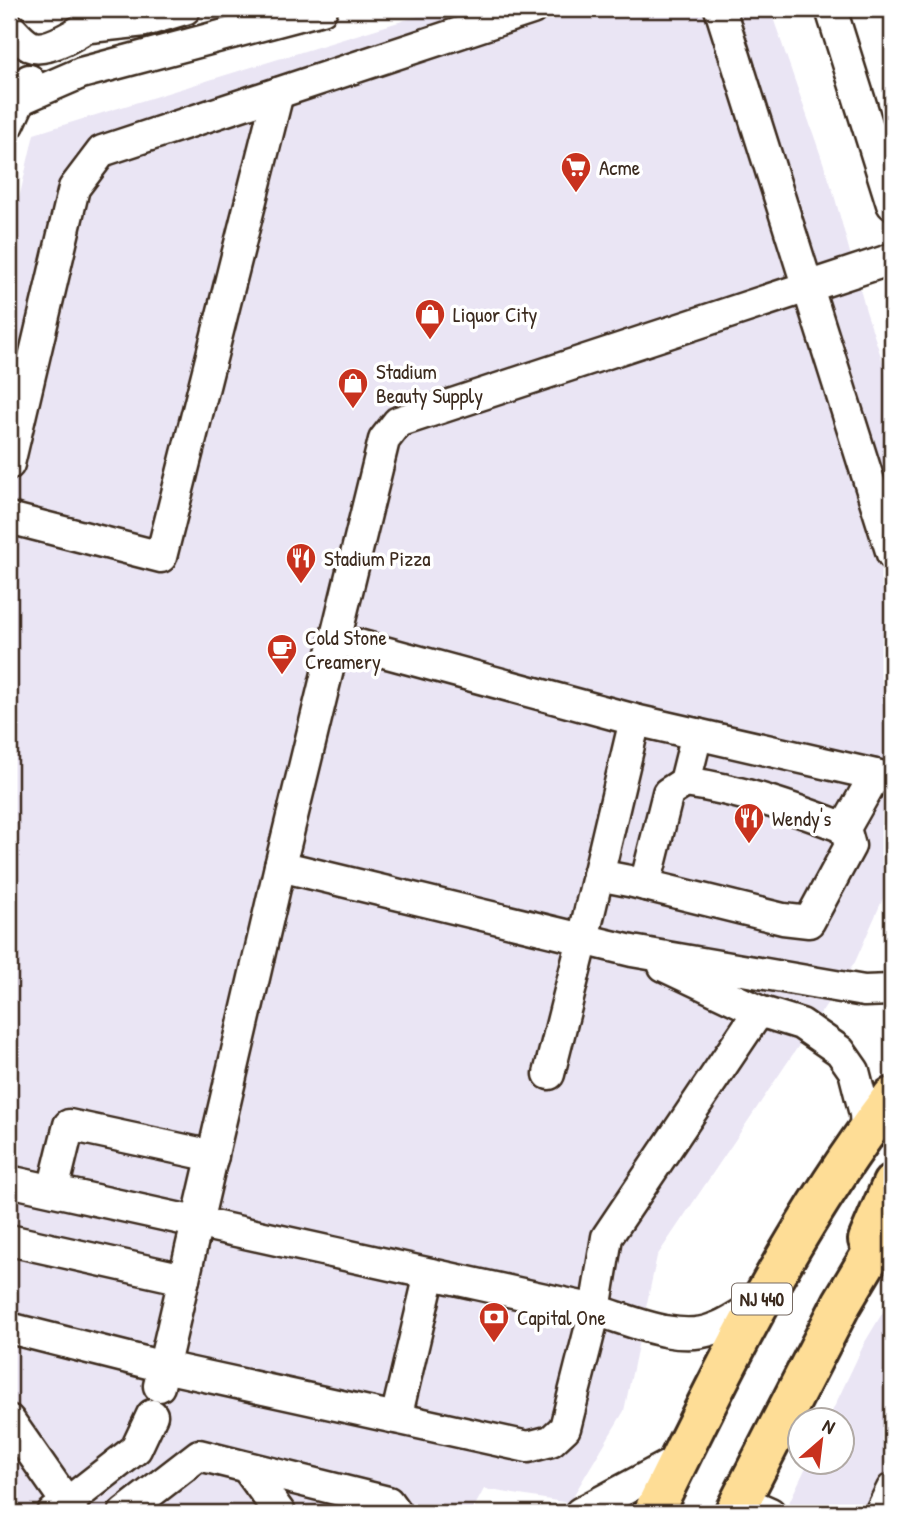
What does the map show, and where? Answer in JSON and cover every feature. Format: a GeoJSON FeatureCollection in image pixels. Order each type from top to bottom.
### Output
{"type":"FeatureCollection","features":[{"type":"Feature","properties":{"kind":"highway","name":"NJ 440"},"geometry":{"type":"LineString","coordinates":[[653,1513],[760,1301],[821,1197],[892,1097]]}},
{"type":"Feature","properties":{"kind":"highway"},"geometry":{"type":"LineString","coordinates":[[748,1509],[842,1303],[892,1184]]}},
{"type":"Feature","properties":{"kind":"highway"},"geometry":{"type":"LineString","coordinates":[[842,1303],[892,1219]]}},
{"type":"Feature","properties":{"kind":"street"},"geometry":{"type":"LineString","coordinates":[[86,27],[115,9]]}},
{"type":"Feature","properties":{"kind":"street"},"geometry":{"type":"LineString","coordinates":[[13,102],[27,40],[86,27],[145,22],[185,9]]}},
{"type":"Feature","properties":{"kind":"street"},"geometry":{"type":"LineString","coordinates":[[13,102],[81,73],[322,9]]}},
{"type":"Feature","properties":{"kind":"street"},"geometry":{"type":"LineString","coordinates":[[9,464],[74,188],[102,151],[532,9]]}},
{"type":"Feature","properties":{"kind":"street"},"geometry":{"type":"LineString","coordinates":[[720,9],[892,554]]}},
{"type":"Feature","properties":{"kind":"street"},"geometry":{"type":"LineString","coordinates":[[831,9],[892,204]]}},
{"type":"Feature","properties":{"kind":"street"},"geometry":{"type":"LineString","coordinates":[[9,518],[162,557],[278,93]]}},
{"type":"Feature","properties":{"kind":"street"},"geometry":{"type":"LineString","coordinates":[[161,1376],[280,866],[384,440],[398,422],[892,259]]}},
{"type":"Feature","properties":{"kind":"street"},"geometry":{"type":"LineString","coordinates":[[335,639],[635,720],[884,775],[845,828]]}},
{"type":"Feature","properties":{"kind":"street"},"geometry":{"type":"LineString","coordinates":[[549,1074],[635,720]]}},
{"type":"Feature","properties":{"kind":"street"},"geometry":{"type":"LineString","coordinates":[[685,782],[697,734]]}},
{"type":"Feature","properties":{"kind":"street"},"geometry":{"type":"LineString","coordinates":[[645,885],[668,793],[685,782],[713,786],[780,803],[845,828]]}},
{"type":"Feature","properties":{"kind":"street"},"geometry":{"type":"LineString","coordinates":[[598,875],[783,919],[809,922],[850,846],[845,828]]}},
{"type":"Feature","properties":{"kind":"street"},"geometry":{"type":"LineString","coordinates":[[280,866],[632,951],[864,991],[892,990]]}},
{"type":"Feature","properties":{"kind":"street"},"geometry":{"type":"LineString","coordinates":[[632,951],[759,1011],[801,1024],[840,1051],[854,1071],[865,1114],[866,1132]]}},
{"type":"Feature","properties":{"kind":"street"},"geometry":{"type":"LineString","coordinates":[[9,1328],[161,1376],[396,1418],[528,1447],[551,1441],[565,1428],[595,1310],[607,1237],[759,1011]]}},
{"type":"Feature","properties":{"kind":"street"},"geometry":{"type":"LineString","coordinates":[[53,1190],[69,1125],[213,1156]]}},
{"type":"Feature","properties":{"kind":"street"},"geometry":{"type":"LineString","coordinates":[[9,1181],[595,1310],[671,1332],[711,1330],[741,1316],[760,1301]]}},
{"type":"Feature","properties":{"kind":"street"},"geometry":{"type":"LineString","coordinates":[[9,1240],[184,1279]]}},
{"type":"Feature","properties":{"kind":"street"},"geometry":{"type":"LineString","coordinates":[[396,1418],[430,1273]]}},
{"type":"Feature","properties":{"kind":"street"},"geometry":{"type":"LineString","coordinates":[[9,1420],[64,1510],[136,1448],[152,1415]]}},
{"type":"Feature","properties":{"kind":"street"},"geometry":{"type":"LineString","coordinates":[[124,1513],[199,1455],[388,1502],[396,1513]]}},
{"type":"Feature","properties":{"kind":"street"},"geometry":{"type":"LineString","coordinates":[[580,1513],[679,1460]]}},
{"type":"Feature","properties":{"kind":"street"},"geometry":{"type":"LineString","coordinates":[[247,1468],[280,1513]]}},
{"type":"Feature","properties":{"kind":"street"},"geometry":{"type":"LineString","coordinates":[[880,1513],[892,1489]]}},
{"type":"Feature","properties":{"kind":"shaded area"},"geometry":{"type":"Polygon","coordinates":[[[441,9],[770,9],[833,191],[866,311],[892,390],[892,878],[855,962],[657,1256],[624,1411],[569,1503],[484,1489],[471,1513],[9,1513],[9,242],[34,134],[441,9]]]}},
{"type":"Feature","properties":{"kind":"shaded area"},"geometry":{"type":"Polygon","coordinates":[[[892,1297],[892,1513],[784,1513],[802,1476],[856,1476],[856,1406],[835,1406],[865,1342],[892,1297]]]}},
{"type":"Feature","properties":{"kind":"place","name":"Acme"},"geometry":{"type":"Point","coordinates":[576,194]}},
{"type":"Feature","properties":{"kind":"place","name":"Liquor City"},"geometry":{"type":"Point","coordinates":[430,341]}},
{"type":"Feature","properties":{"kind":"place","name":"Stadium Beauty Supply"},"geometry":{"type":"Point","coordinates":[353,410]}},
{"type":"Feature","properties":{"kind":"place","name":"Stadium Pizza"},"geometry":{"type":"Point","coordinates":[301,585]}},
{"type":"Feature","properties":{"kind":"place","name":"Cold Stone Creamery"},"geometry":{"type":"Point","coordinates":[282,676]}},
{"type":"Feature","properties":{"kind":"place","name":"Wendy's"},"geometry":{"type":"Point","coordinates":[749,845]}},
{"type":"Feature","properties":{"kind":"place","name":"Capital One"},"geometry":{"type":"Point","coordinates":[494,1344]}}]}
